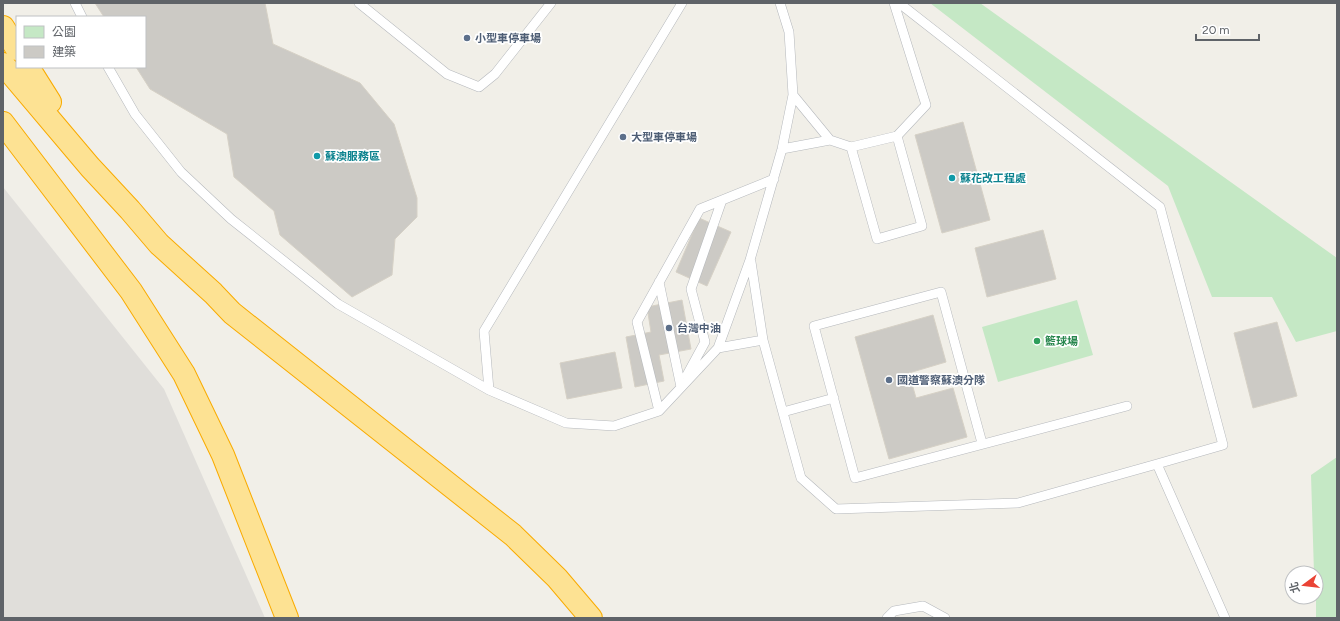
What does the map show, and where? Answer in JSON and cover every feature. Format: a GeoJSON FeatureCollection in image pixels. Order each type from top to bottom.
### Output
{"type":"FeatureCollection","features":[{"type":"Feature","properties":{"kind":"highway"},"geometry":{"type":"LineString","coordinates":[[3,27],[16,47]]}},
{"type":"Feature","properties":{"kind":"highway"},"geometry":{"type":"LineString","coordinates":[[3,64],[90,167],[159,244],[213,293],[232,313],[513,535],[557,578],[591,618]]}},
{"type":"Feature","properties":{"kind":"highway"},"geometry":{"type":"LineString","coordinates":[[29,68],[90,167]]}},
{"type":"Feature","properties":{"kind":"highway"},"geometry":{"type":"LineString","coordinates":[[3,123],[131,291],[184,374],[223,455],[287,618]]}},
{"type":"Feature","properties":{"kind":"highway"},"geometry":{"type":"LineString","coordinates":[[3,145],[131,291]]}},
{"type":"Feature","properties":{"kind":"lane"},"geometry":{"type":"LineString","coordinates":[[75,3],[82,16]]}},
{"type":"Feature","properties":{"kind":"lane"},"geometry":{"type":"LineString","coordinates":[[359,3],[447,74],[479,87],[495,74],[551,3]]}},
{"type":"Feature","properties":{"kind":"lane"},"geometry":{"type":"LineString","coordinates":[[489,390],[484,331],[682,3]]}},
{"type":"Feature","properties":{"kind":"lane"},"geometry":{"type":"LineString","coordinates":[[109,68],[135,114],[181,172],[231,220],[338,304],[489,390],[566,423],[614,426],[659,411],[718,348],[750,260],[782,149],[793,95],[789,32],[780,3]]}},
{"type":"Feature","properties":{"kind":"lane"},"geometry":{"type":"LineString","coordinates":[[782,149],[830,140],[851,147],[897,136],[926,105],[894,3]]}},
{"type":"Feature","properties":{"kind":"lane"},"geometry":{"type":"LineString","coordinates":[[750,260],[763,340],[801,478],[836,509],[1018,503],[1223,445],[1160,207],[899,3]]}},
{"type":"Feature","properties":{"kind":"lane"},"geometry":{"type":"LineString","coordinates":[[793,95],[830,140]]}},
{"type":"Feature","properties":{"kind":"lane"},"geometry":{"type":"LineString","coordinates":[[851,147],[877,239],[922,226],[897,136]]}},
{"type":"Feature","properties":{"kind":"lane"},"geometry":{"type":"LineString","coordinates":[[659,411],[637,322],[700,209],[774,179]]}},
{"type":"Feature","properties":{"kind":"lane"},"geometry":{"type":"LineString","coordinates":[[681,387],[705,342],[691,289],[722,200]]}},
{"type":"Feature","properties":{"kind":"lane"},"geometry":{"type":"LineString","coordinates":[[659,282],[681,387]]}},
{"type":"Feature","properties":{"kind":"lane"},"geometry":{"type":"LineString","coordinates":[[982,443],[941,292],[814,326],[855,478],[982,443],[1127,406]]}},
{"type":"Feature","properties":{"kind":"lane"},"geometry":{"type":"LineString","coordinates":[[718,348],[763,340]]}},
{"type":"Feature","properties":{"kind":"lane"},"geometry":{"type":"LineString","coordinates":[[783,412],[834,398]]}},
{"type":"Feature","properties":{"kind":"lane"},"geometry":{"type":"LineString","coordinates":[[1157,464],[1226,618]]}},
{"type":"Feature","properties":{"kind":"lane"},"geometry":{"type":"LineString","coordinates":[[886,618],[894,612],[923,606],[946,618]]}},
{"type":"Feature","properties":{"kind":"shaded area"},"geometry":{"type":"Polygon","coordinates":[[[3,187],[164,389],[265,618],[3,618],[3,187]]]}},
{"type":"Feature","properties":{"kind":"green space"},"geometry":{"type":"Polygon","coordinates":[[[930,3],[980,3],[1337,258],[1337,331],[1296,342],[1272,297],[1212,297],[1168,186],[930,3]]]}},
{"type":"Feature","properties":{"kind":"green space","name":"籃球場"},"geometry":{"type":"Polygon","coordinates":[[[1077,300],[1093,355],[998,382],[982,327],[1077,300]]]}},
{"type":"Feature","properties":{"kind":"green space"},"geometry":{"type":"Polygon","coordinates":[[[1337,457],[1337,618],[1316,618],[1316,605],[1324,605],[1324,565],[1314,565],[1311,475],[1337,457]]]}},
{"type":"Feature","properties":{"kind":"building","name":"蘇澳服務區"},"geometry":{"type":"Polygon","coordinates":[[[95,3],[265,3],[273,44],[360,83],[394,124],[417,198],[417,217],[395,239],[392,275],[352,297],[280,235],[274,211],[234,177],[227,134],[150,89],[137,68],[146,68],[146,16],[103,16],[95,3]]]}},
{"type":"Feature","properties":{"kind":"building","name":"蘇花改工程處"},"geometry":{"type":"Polygon","coordinates":[[[963,122],[990,220],[942,233],[915,135],[963,122]]]}},
{"type":"Feature","properties":{"kind":"building"},"geometry":{"type":"Polygon","coordinates":[[[699,218],[731,232],[707,286],[676,272],[699,218]]]}},
{"type":"Feature","properties":{"kind":"building"},"geometry":{"type":"Polygon","coordinates":[[[1043,230],[1056,279],[987,297],[975,248],[1043,230]]]}},
{"type":"Feature","properties":{"kind":"building"},"geometry":{"type":"Polygon","coordinates":[[[682,300],[691,349],[659,355],[664,381],[635,387],[626,337],[651,332],[647,307],[682,300]]]}},
{"type":"Feature","properties":{"kind":"building","name":"國道警察蘇澳分隊"},"geometry":{"type":"Polygon","coordinates":[[[933,315],[946,362],[909,373],[916,398],[953,388],[967,437],[889,459],[855,337],[933,315]]]}},
{"type":"Feature","properties":{"kind":"building"},"geometry":{"type":"Polygon","coordinates":[[[1277,322],[1297,396],[1253,408],[1234,333],[1277,322]]]}},
{"type":"Feature","properties":{"kind":"building"},"geometry":{"type":"Polygon","coordinates":[[[615,352],[622,388],[567,399],[560,363],[615,352]]]}},
{"type":"Feature","properties":{"kind":"place","name":"小型車停車場"},"geometry":{"type":"Point","coordinates":[467,38]}},
{"type":"Feature","properties":{"kind":"place","name":"大型車停車場"},"geometry":{"type":"Point","coordinates":[623,137]}},
{"type":"Feature","properties":{"kind":"place","name":"蘇澳服務區"},"geometry":{"type":"Point","coordinates":[317,156]}},
{"type":"Feature","properties":{"kind":"place","name":"蘇花改工程處"},"geometry":{"type":"Point","coordinates":[952,178]}},
{"type":"Feature","properties":{"kind":"place","name":"台灣中油"},"geometry":{"type":"Point","coordinates":[669,328]}},
{"type":"Feature","properties":{"kind":"place","name":"籃球場"},"geometry":{"type":"Point","coordinates":[1037,341]}},
{"type":"Feature","properties":{"kind":"place","name":"國道警察蘇澳分隊"},"geometry":{"type":"Point","coordinates":[889,380]}}]}
